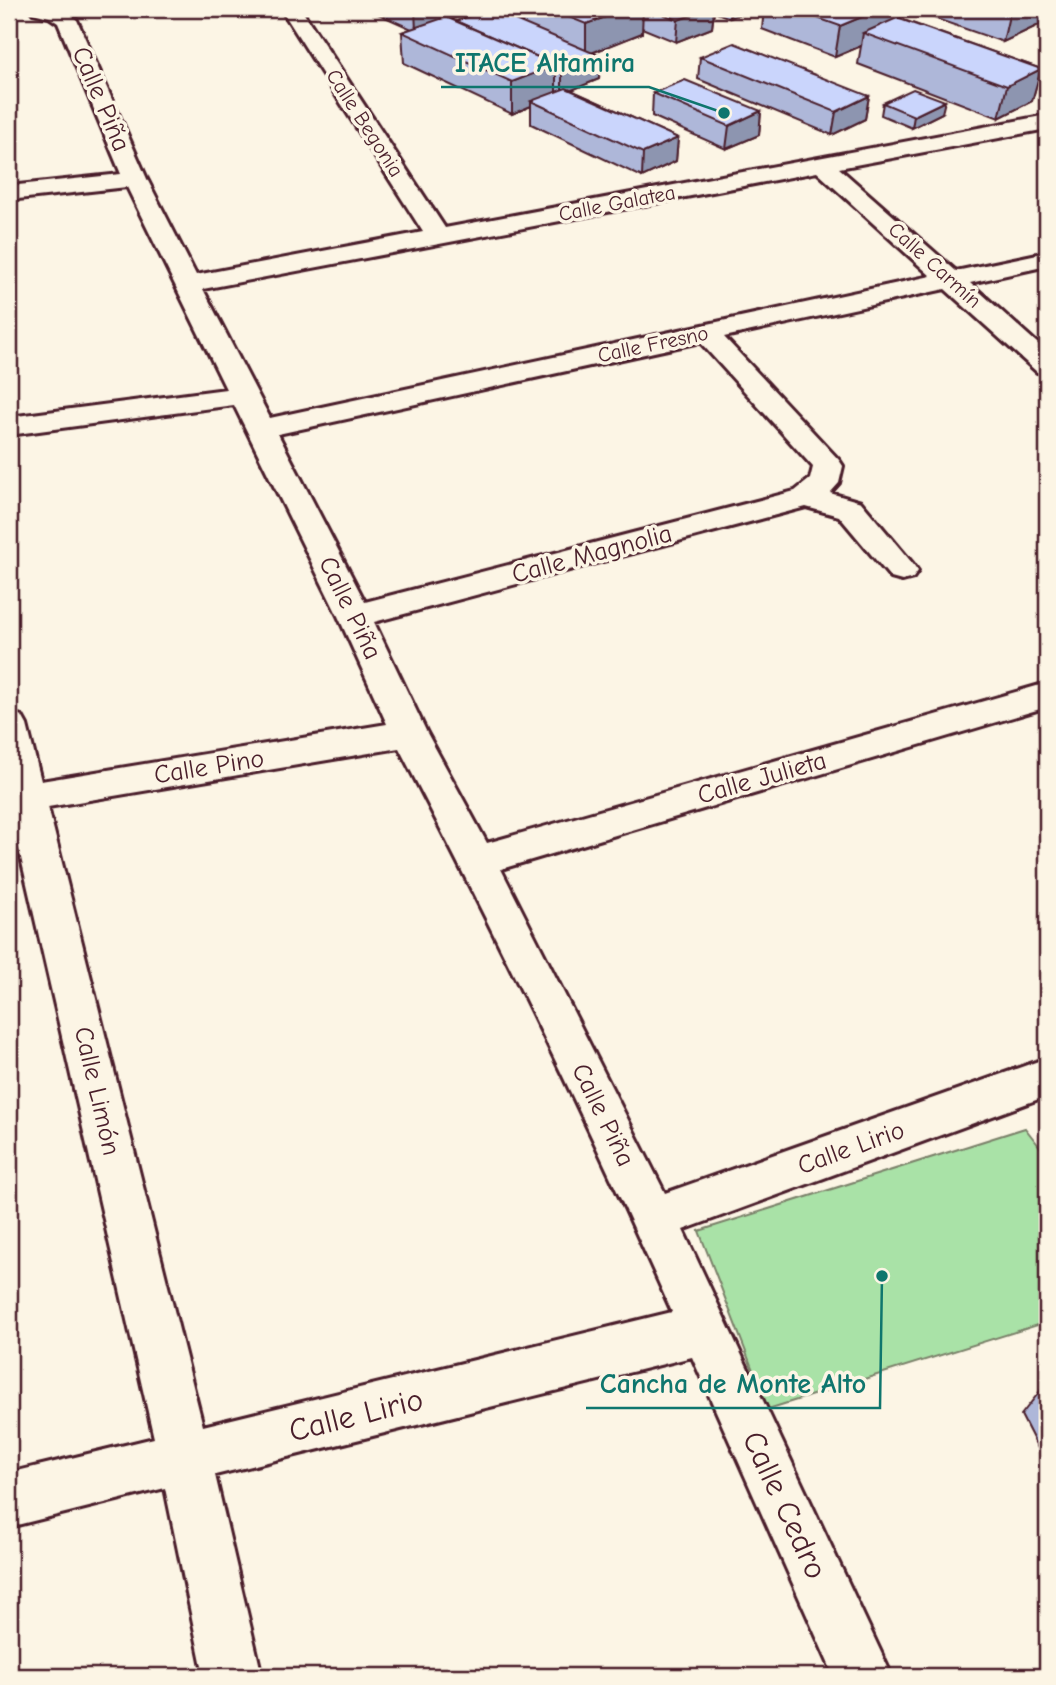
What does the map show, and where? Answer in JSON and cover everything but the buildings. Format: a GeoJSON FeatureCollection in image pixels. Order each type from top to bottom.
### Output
{"type":"FeatureCollection","features":[{"type":"Feature","properties":{"kind":"street","name":"Calle Begonia"},"geometry":{"type":"LineString","coordinates":[[291,9],[438,236]]}},
{"type":"Feature","properties":{"kind":"street","name":"Calle Piña"},"geometry":{"type":"LineString","coordinates":[[47,10],[67,20],[135,179],[355,616],[409,733],[477,861],[654,1219]]}},
{"type":"Feature","properties":{"kind":"street","name":"Calle Galatea"},"geometry":{"type":"LineString","coordinates":[[187,284],[1047,122]]}},
{"type":"Feature","properties":{"kind":"street","name":"Calle Carmín"},"geometry":{"type":"LineString","coordinates":[[822,164],[1047,366]]}},
{"type":"Feature","properties":{"kind":"street"},"geometry":{"type":"LineString","coordinates":[[9,193],[135,179]]}},
{"type":"Feature","properties":{"kind":"street","name":"Calle Fresno"},"geometry":{"type":"LineString","coordinates":[[260,429],[1047,260]]}},
{"type":"Feature","properties":{"kind":"street"},"geometry":{"type":"LineString","coordinates":[[706,333],[828,467],[815,490],[833,503],[850,509],[902,571]]}},
{"type":"Feature","properties":{"kind":"street"},"geometry":{"type":"LineString","coordinates":[[9,426],[243,396]]}},
{"type":"Feature","properties":{"kind":"street","name":"Calle Magnolia"},"geometry":{"type":"LineString","coordinates":[[355,616],[815,490]]}},
{"type":"Feature","properties":{"kind":"street","name":"Calle Julieta"},"geometry":{"type":"LineString","coordinates":[[477,861],[1047,695]]}},
{"type":"Feature","properties":{"kind":"street","name":"Calle Limón"},"geometry":{"type":"LineString","coordinates":[[9,725],[18,799],[185,1457],[233,1676]]}},
{"type":"Feature","properties":{"kind":"street","name":"Calle Pino"},"geometry":{"type":"LineString","coordinates":[[18,799],[409,733]]}},
{"type":"Feature","properties":{"kind":"street","name":"Calle Lirio"},"geometry":{"type":"LineString","coordinates":[[654,1219],[1047,1078]]}},
{"type":"Feature","properties":{"kind":"street","name":"Calle Cedro"},"geometry":{"type":"LineString","coordinates":[[654,1219],[863,1676]]}},
{"type":"Feature","properties":{"kind":"street","name":"Calle Lirio"},"geometry":{"type":"LineString","coordinates":[[9,1500],[704,1329]]}},
{"type":"Feature","properties":{"kind":"green space"},"geometry":{"type":"Polygon","coordinates":[[[1025,1128],[1047,1156],[1047,1322],[768,1409],[699,1231],[1025,1128]]]}},
{"type":"Feature","properties":{"kind":"place","name":"ITACE Altamira"},"geometry":{"type":"Point","coordinates":[724,113]}},
{"type":"Feature","properties":{"kind":"place","name":"Cancha de Monte Alto"},"geometry":{"type":"Point","coordinates":[882,1276]}}]}
